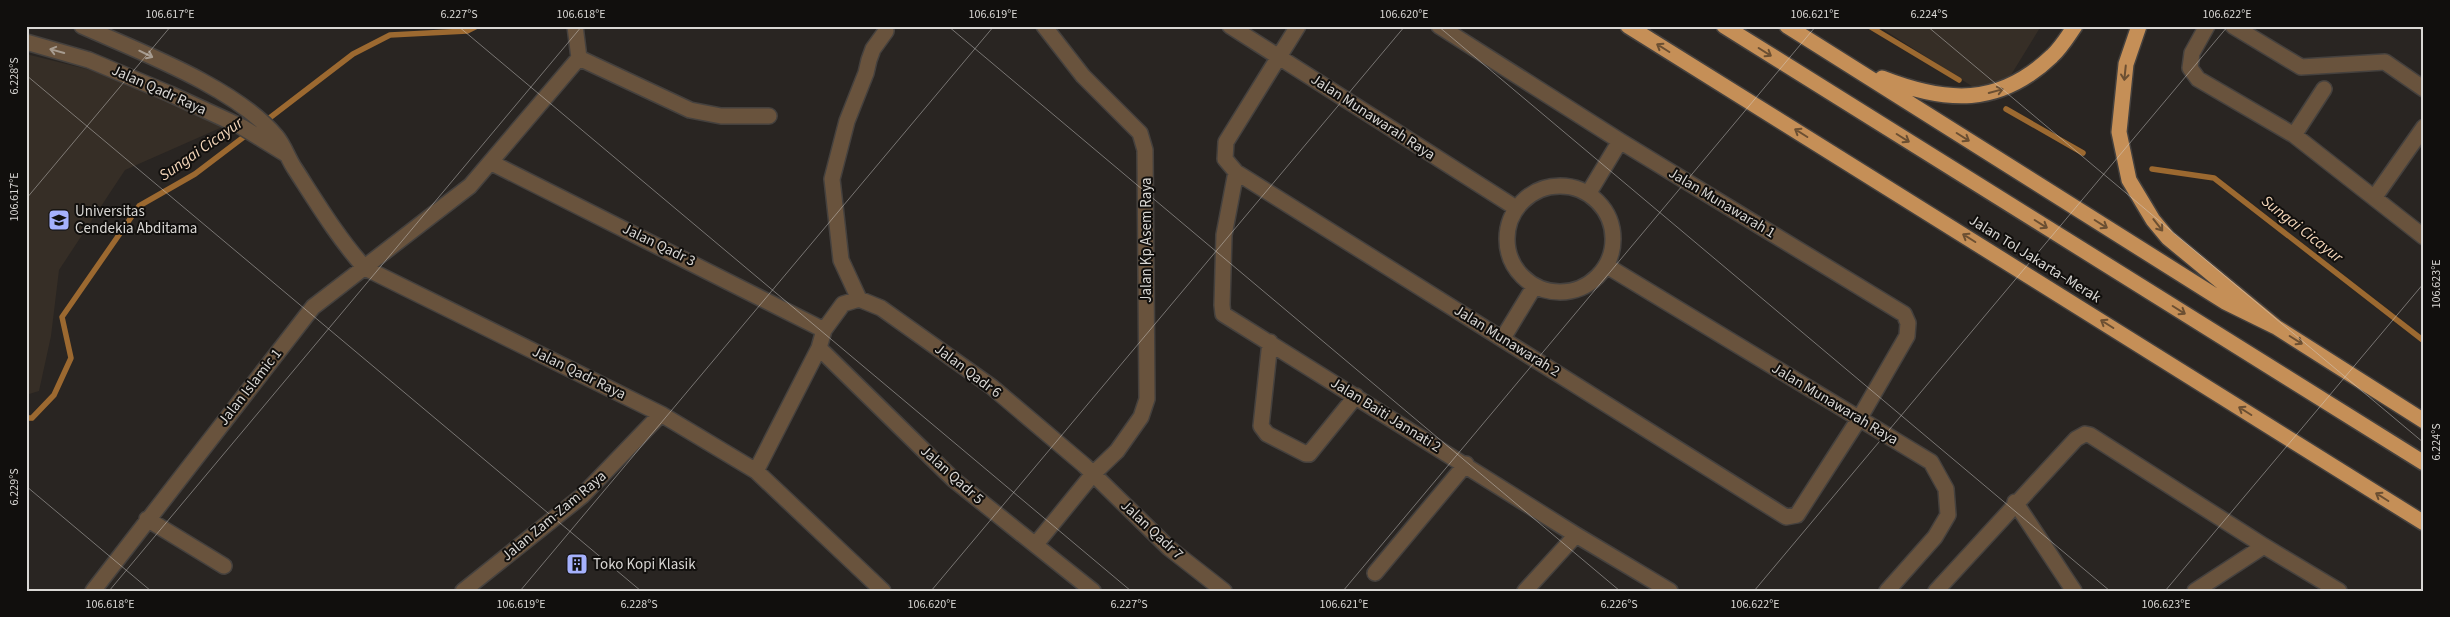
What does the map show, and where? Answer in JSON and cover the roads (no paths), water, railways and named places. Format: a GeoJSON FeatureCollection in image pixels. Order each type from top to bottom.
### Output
{"type":"FeatureCollection","features":[{"type":"Feature","properties":{"kind":"highway","name":"Jalan Tol Jakarta–Merak"},"geometry":{"type":"LineString","coordinates":[[1628,26],[2424,523]]}},
{"type":"Feature","properties":{"kind":"highway"},"geometry":{"type":"LineString","coordinates":[[1724,26],[2424,463]]}},
{"type":"Feature","properties":{"kind":"highway"},"geometry":{"type":"LineString","coordinates":[[1787,26],[2225,302],[2276,327],[2424,421]]}},
{"type":"Feature","properties":{"kind":"highway"},"geometry":{"type":"LineString","coordinates":[[1848,65],[1922,92],[1948,96],[1976,96],[2013,86],[2052,56],[2075,26]]}},
{"type":"Feature","properties":{"kind":"highway"},"geometry":{"type":"LineString","coordinates":[[2139,26],[2126,64],[2118,132],[2129,180],[2153,220],[2168,238],[2276,327]]}},
{"type":"Feature","properties":{"kind":"street","name":"Jalan Qadr Raya"},"geometry":{"type":"LineString","coordinates":[[82,26],[142,52],[230,97],[255,116],[286,154],[348,249],[365,268],[661,414],[756,471],[883,591]]}},
{"type":"Feature","properties":{"kind":"street","name":"Jalan Kp Asem Raya"},"geometry":{"type":"LineString","coordinates":[[1036,544],[1088,470],[1122,444],[1141,418],[1147,399],[1146,150],[1140,133],[1083,76],[1044,26]]}},
{"type":"Feature","properties":{"kind":"street","name":"Jalan Munawarah Raya"},"geometry":{"type":"LineString","coordinates":[[1230,26],[1280,56],[1516,208]]}},
{"type":"Feature","properties":{"kind":"street"},"geometry":{"type":"LineString","coordinates":[[1236,172],[1225,159],[1226,142],[1298,26]]}},
{"type":"Feature","properties":{"kind":"street","name":"Jalan Munawarah 1"},"geometry":{"type":"LineString","coordinates":[[1439,26],[1620,141],[1904,314],[1908,323],[1907,336],[1859,419]]}},
{"type":"Feature","properties":{"kind":"street"},"geometry":{"type":"LineString","coordinates":[[2207,26],[2192,53],[2190,68],[2198,79],[2294,134],[2424,237]]}},
{"type":"Feature","properties":{"kind":"street"},"geometry":{"type":"LineString","coordinates":[[2233,26],[2301,67],[2385,62],[2424,89]]}},
{"type":"Feature","properties":{"kind":"street"},"geometry":{"type":"LineString","coordinates":[[573,27],[579,58],[690,110],[721,116],[769,116]]}},
{"type":"Feature","properties":{"kind":"street"},"geometry":{"type":"LineString","coordinates":[[756,471],[819,348],[824,330],[843,304],[859,299],[841,260],[832,179],[847,121],[866,73],[873,49],[886,31]]}},
{"type":"Feature","properties":{"kind":"street","name":"Jalan Qadr Raya"},"geometry":{"type":"LineString","coordinates":[[26,42],[89,60],[273,140]]}},
{"type":"Feature","properties":{"kind":"street","name":"Jalan Islamic 1"},"geometry":{"type":"LineString","coordinates":[[93,591],[313,307],[470,186],[579,58]]}},
{"type":"Feature","properties":{"kind":"street"},"geometry":{"type":"LineString","coordinates":[[2294,134],[2324,89]]}},
{"type":"Feature","properties":{"kind":"street"},"geometry":{"type":"LineString","coordinates":[[2374,198],[2424,127]]}},
{"type":"Feature","properties":{"kind":"street"},"geometry":{"type":"LineString","coordinates":[[1588,194],[1620,141]]}},
{"type":"Feature","properties":{"kind":"street","name":"Jalan Qadr 3"},"geometry":{"type":"LineString","coordinates":[[492,162],[824,330]]}},
{"type":"Feature","properties":{"kind":"street","name":"Jalan Munawarah 2"},"geometry":{"type":"LineString","coordinates":[[1236,172],[1786,517],[1797,516],[1801,511],[1859,419]]}},
{"type":"Feature","properties":{"kind":"street","name":"Jalan Baiti Jannati 2"},"geometry":{"type":"LineString","coordinates":[[1236,172],[1224,235],[1223,314],[1466,464],[1576,535],[1670,591]]}},
{"type":"Feature","properties":{"kind":"street"},"geometry":{"type":"LineString","coordinates":[[1569,186],[1588,194],[1600,204],[1609,218],[1613,234],[1612,251],[1607,266],[1593,282],[1575,291],[1554,293],[1534,287],[1517,272],[1507,252],[1507,229],[1516,208],[1530,194],[1548,187],[1569,186]]}},
{"type":"Feature","properties":{"kind":"street","name":"Jalan Munawarah Raya"},"geometry":{"type":"LineString","coordinates":[[1607,266],[1931,462],[1946,489],[1948,515],[1935,537],[1887,591]]}},
{"type":"Feature","properties":{"kind":"street"},"geometry":{"type":"LineString","coordinates":[[1503,338],[1534,287]]}},
{"type":"Feature","properties":{"kind":"street","name":"Jalan Qadr 6"},"geometry":{"type":"LineString","coordinates":[[859,299],[881,308],[959,362],[1088,470]]}},
{"type":"Feature","properties":{"kind":"street"},"geometry":{"type":"LineString","coordinates":[[1270,342],[1261,426],[1266,434],[1309,454],[1356,396]]}},
{"type":"Feature","properties":{"kind":"street","name":"Jalan Qadr 5"},"geometry":{"type":"LineString","coordinates":[[819,348],[954,480],[1093,591]]}},
{"type":"Feature","properties":{"kind":"street","name":"Jalan Zam-Zam Raya"},"geometry":{"type":"LineString","coordinates":[[463,591],[582,496],[661,414]]}},
{"type":"Feature","properties":{"kind":"street"},"geometry":{"type":"LineString","coordinates":[[1939,590],[2015,502],[2076,439],[2084,434],[2090,435],[2264,546],[2339,591]]}},
{"type":"Feature","properties":{"kind":"street"},"geometry":{"type":"LineString","coordinates":[[1375,573],[1466,464]]}},
{"type":"Feature","properties":{"kind":"street","name":"Jalan Qadr 7"},"geometry":{"type":"LineString","coordinates":[[1088,470],[1169,548],[1224,591]]}},
{"type":"Feature","properties":{"kind":"street"},"geometry":{"type":"LineString","coordinates":[[2015,502],[2074,591]]}},
{"type":"Feature","properties":{"kind":"street"},"geometry":{"type":"LineString","coordinates":[[147,519],[224,566]]}},
{"type":"Feature","properties":{"kind":"street"},"geometry":{"type":"LineString","coordinates":[[1525,591],[1576,535]]}},
{"type":"Feature","properties":{"kind":"street"},"geometry":{"type":"LineString","coordinates":[[2195,591],[2264,546]]}},
{"type":"Feature","properties":{"kind":"waterway","name":"Sungai Cicayur"},"geometry":{"type":"LineString","coordinates":[[263,123],[353,54],[390,35],[467,31],[477,26]]}},
{"type":"Feature","properties":{"kind":"waterway","name":"Sungai Cicayur"},"geometry":{"type":"LineString","coordinates":[[1869,26],[1959,80]]}},
{"type":"Feature","properties":{"kind":"waterway","name":"Sungai Cicayur"},"geometry":{"type":"LineString","coordinates":[[2006,109],[2083,153]]}},
{"type":"Feature","properties":{"kind":"waterway","name":"Sungai Cicayur"},"geometry":{"type":"LineString","coordinates":[[26,418],[32,418],[54,395],[71,358],[62,317],[139,206],[195,174],[249,133]]}},
{"type":"Feature","properties":{"kind":"waterway","name":"Sungai Cicayur"},"geometry":{"type":"LineString","coordinates":[[2152,169],[2214,178],[2424,341]]}},
{"type":"Feature","properties":{"kind":"place","name":"Universitas Cendekia Abditama"},"geometry":{"type":"Point","coordinates":[59,220]}},
{"type":"Feature","properties":{"kind":"place","name":"Toko Kopi Klasik"},"geometry":{"type":"Point","coordinates":[577,564]}}]}
